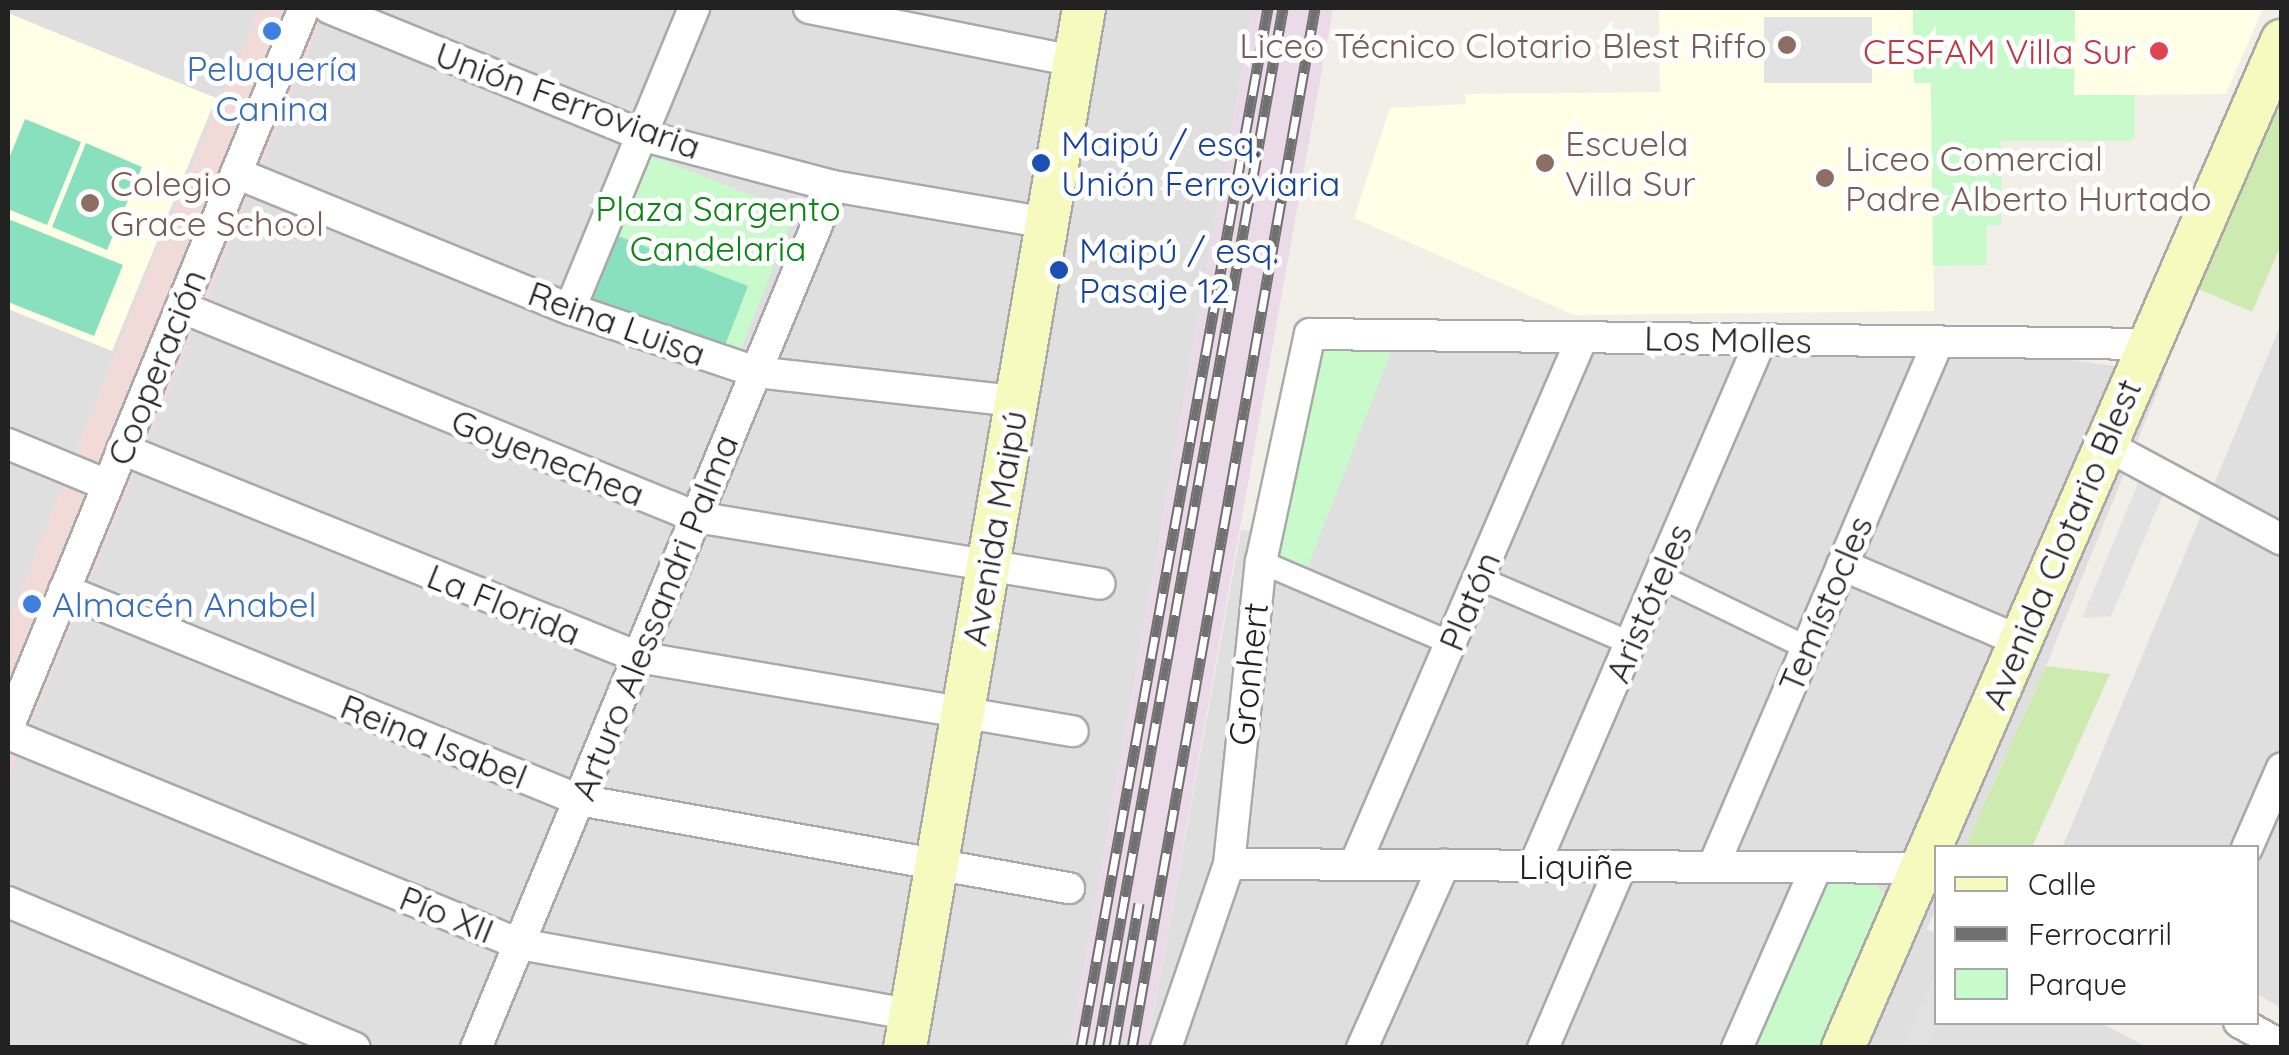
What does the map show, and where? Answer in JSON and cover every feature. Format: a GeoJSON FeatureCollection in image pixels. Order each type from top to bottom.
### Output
{"type":"FeatureCollection","features":[{"type":"Feature","properties":{"kind":"main road","name":"Avenida Maipú"},"geometry":{"type":"LineString","coordinates":[[908,1030],[1084,8]]}},
{"type":"Feature","properties":{"kind":"main road","name":"Avenida Clotario Blest"},"geometry":{"type":"LineString","coordinates":[[1939,845],[2020,640],[2146,344],[2282,41]]}},
{"type":"Feature","properties":{"kind":"main road","name":"Avenida Clotario Blest"},"geometry":{"type":"LineString","coordinates":[[1843,1048],[1930,868]]}},
{"type":"Feature","properties":{"kind":"street","name":"Cooperación"},"geometry":{"type":"LineString","coordinates":[[10,715],[304,8]]}},
{"type":"Feature","properties":{"kind":"street","name":"Unión Ferroviaria"},"geometry":{"type":"LineString","coordinates":[[329,8],[642,135],[832,186],[1047,223]]}},
{"type":"Feature","properties":{"kind":"street"},"geometry":{"type":"LineString","coordinates":[[570,309],[694,8]]}},
{"type":"Feature","properties":{"kind":"street"},"geometry":{"type":"LineString","coordinates":[[809,8],[1074,61]]}},
{"type":"Feature","properties":{"kind":"street","name":"Reina Luisa"},"geometry":{"type":"LineString","coordinates":[[236,173],[570,309],[756,372],[1016,401]]}},
{"type":"Feature","properties":{"kind":"street","name":"Arturo Alessandri Palma"},"geometry":{"type":"LineString","coordinates":[[476,1048],[832,186]]}},
{"type":"Feature","properties":{"kind":"street","name":"Goyenechea"},"geometry":{"type":"LineString","coordinates":[[181,306],[696,518],[1099,584]]}},
{"type":"Feature","properties":{"kind":"street","name":"Los Molles"},"geometry":{"type":"LineString","coordinates":[[1310,334],[2146,344]]}},
{"type":"Feature","properties":{"kind":"street","name":"Gronhert"},"geometry":{"type":"LineString","coordinates":[[1166,1048],[1229,864],[1261,562],[1310,334]]}},
{"type":"Feature","properties":{"kind":"street","name":"Platón"},"geometry":{"type":"LineString","coordinates":[[1355,864],[1582,338]]}},
{"type":"Feature","properties":{"kind":"street","name":"Aristóteles"},"geometry":{"type":"LineString","coordinates":[[1534,866],[1762,340]]}},
{"type":"Feature","properties":{"kind":"street","name":"Temístocles"},"geometry":{"type":"LineString","coordinates":[[1712,867],[1938,342]]}},
{"type":"Feature","properties":{"kind":"street"},"geometry":{"type":"LineString","coordinates":[[8,444],[108,484]]}},
{"type":"Feature","properties":{"kind":"street"},"geometry":{"type":"LineString","coordinates":[[2104,444],[2282,540]]}},
{"type":"Feature","properties":{"kind":"street","name":"La Florida"},"geometry":{"type":"LineString","coordinates":[[122,449],[638,656],[1073,731]]}},
{"type":"Feature","properties":{"kind":"street"},"geometry":{"type":"LineString","coordinates":[[1261,562],[1451,643]]}},
{"type":"Feature","properties":{"kind":"street"},"geometry":{"type":"LineString","coordinates":[[1842,565],[2020,640]]}},
{"type":"Feature","properties":{"kind":"street"},"geometry":{"type":"LineString","coordinates":[[1659,576],[1807,648]]}},
{"type":"Feature","properties":{"kind":"street"},"geometry":{"type":"LineString","coordinates":[[1479,578],[1630,643]]}},
{"type":"Feature","properties":{"kind":"street","name":"Reina Isabel"},"geometry":{"type":"LineString","coordinates":[[64,590],[579,800],[1069,888]]}},
{"type":"Feature","properties":{"kind":"street","name":"Pío XII"},"geometry":{"type":"LineString","coordinates":[[10,715],[520,944],[908,1030]]}},
{"type":"Feature","properties":{"kind":"street"},"geometry":{"type":"LineString","coordinates":[[2248,845],[2282,768]]}},
{"type":"Feature","properties":{"kind":"street","name":"Liquiñe"},"geometry":{"type":"LineString","coordinates":[[1229,864],[1930,868]]}},
{"type":"Feature","properties":{"kind":"street"},"geometry":{"type":"LineString","coordinates":[[1362,1048],[1444,865]]}},
{"type":"Feature","properties":{"kind":"street"},"geometry":{"type":"LineString","coordinates":[[1543,1048],[1621,866]]}},
{"type":"Feature","properties":{"kind":"street"},"geometry":{"type":"LineString","coordinates":[[1737,1048],[1816,868]]}},
{"type":"Feature","properties":{"kind":"street"},"geometry":{"type":"LineString","coordinates":[[8,902],[355,1048]]}},
{"type":"Feature","properties":{"kind":"street"},"geometry":{"type":"LineString","coordinates":[[2244,1025],[2282,1046]]}},
{"type":"Feature","properties":{"kind":"shaded area"},"geometry":{"type":"Polygon","coordinates":[[[8,8],[1253,8],[1070,1047],[8,1047],[8,8]]]}},
{"type":"Feature","properties":{"kind":"shaded area"},"geometry":{"type":"Polygon","coordinates":[[[260,8],[327,8],[8,780],[8,623],[158,246],[260,8]]]}},
{"type":"Feature","properties":{"kind":"shaded area"},"geometry":{"type":"Polygon","coordinates":[[[1253,8],[1333,8],[1147,1047],[1070,1047],[1253,8]]]}},
{"type":"Feature","properties":{"kind":"shaded area"},"geometry":{"type":"Polygon","coordinates":[[[1659,8],[1913,8],[1914,82],[1931,82],[1934,311],[1574,315],[1354,218],[1390,108],[1466,104],[1465,94],[1660,92],[1659,8]]]}},
{"type":"Feature","properties":{"kind":"shaded area","name":"CESFAM Villa Sur"},"geometry":{"type":"Polygon","coordinates":[[[2075,8],[2263,8],[2226,94],[2074,95],[2075,8]]]}},
{"type":"Feature","properties":{"kind":"shaded area","name":"Colegio Grace School"},"geometry":{"type":"Polygon","coordinates":[[[8,13],[216,98],[112,351],[8,309],[8,13]]]}},
{"type":"Feature","properties":{"kind":"shaded area"},"geometry":{"type":"Polygon","coordinates":[[[1764,17],[1872,17],[1872,83],[1764,83],[1764,17]]]}},
{"type":"Feature","properties":{"kind":"shaded area"},"geometry":{"type":"Polygon","coordinates":[[[2281,324],[2281,1008],[2259,995],[2259,845],[2063,845],[2281,324]]]}},
{"type":"Feature","properties":{"kind":"shaded area"},"geometry":{"type":"Polygon","coordinates":[[[1318,348],[2064,359],[2165,373],[2046,666],[1966,845],[1934,845],[1934,913],[1927,929],[1934,933],[1934,1025],[2105,1025],[2147,1047],[1147,1048],[1241,530],[1283,531],[1318,348]]]}},
{"type":"Feature","properties":{"kind":"shaded area"},"geometry":{"type":"Polygon","coordinates":[[[2139,481],[2164,492],[2111,616],[2082,618],[2139,481]]]}},
{"type":"Feature","properties":{"kind":"shaded area"},"geometry":{"type":"Polygon","coordinates":[[[1934,976],[1934,1025],[1938,1025],[1929,1045],[1903,1047],[1934,976]]]}},
{"type":"Feature","properties":{"kind":"green space"},"geometry":{"type":"Polygon","coordinates":[[[1913,8],[2075,8],[2074,95],[2135,95],[2135,138],[2129,141],[2001,141],[2001,225],[1987,225],[1987,265],[1933,266],[1931,83],[1914,83],[1913,8]]]}},
{"type":"Feature","properties":{"kind":"green space"},"geometry":{"type":"Polygon","coordinates":[[[2281,89],[2281,245],[2252,312],[2194,287],[2281,89]]]}},
{"type":"Feature","properties":{"kind":"green space"},"geometry":{"type":"Polygon","coordinates":[[[25,119],[81,142],[47,225],[8,209],[8,161],[25,119]]]}},
{"type":"Feature","properties":{"kind":"green space"},"geometry":{"type":"Polygon","coordinates":[[[86,143],[142,167],[107,250],[52,227],[86,143]]]}},
{"type":"Feature","properties":{"kind":"green space","name":"Plaza Sargento Candelaria"},"geometry":{"type":"Polygon","coordinates":[[[644,153],[795,212],[737,359],[722,353],[748,287],[586,300],[644,153]]]}},
{"type":"Feature","properties":{"kind":"green space"},"geometry":{"type":"Polygon","coordinates":[[[8,219],[123,265],[94,336],[8,302],[8,219]]]}},
{"type":"Feature","properties":{"kind":"green space"},"geometry":{"type":"Polygon","coordinates":[[[618,236],[748,286],[722,353],[592,302],[618,236]]]}},
{"type":"Feature","properties":{"kind":"green space"},"geometry":{"type":"Polygon","coordinates":[[[1318,348],[1391,352],[1307,569],[1277,557],[1318,348]]]}},
{"type":"Feature","properties":{"kind":"green space"},"geometry":{"type":"Polygon","coordinates":[[[2046,666],[2110,674],[2033,845],[1966,845],[2046,666]]]}},
{"type":"Feature","properties":{"kind":"green space"},"geometry":{"type":"Polygon","coordinates":[[[1817,880],[1872,881],[1886,896],[1820,1047],[1744,1048],[1817,880]]]}},
{"type":"Feature","properties":{"kind":"railway"},"geometry":{"type":"LineString","coordinates":[[1081,1048],[1268,8]]}},
{"type":"Feature","properties":{"kind":"railway"},"geometry":{"type":"LineString","coordinates":[[1098,1048],[1283,8]]}},
{"type":"Feature","properties":{"kind":"railway"},"geometry":{"type":"LineString","coordinates":[[1132,1048],[1315,8]]}},
{"type":"Feature","properties":{"kind":"railway"},"geometry":{"type":"LineString","coordinates":[[1114,1048],[1139,903]]}},
{"type":"Feature","properties":{"kind":"place","name":"Peluquería Canina"},"geometry":{"type":"Point","coordinates":[272,31]}},
{"type":"Feature","properties":{"kind":"place","name":"Liceo Técnico Clotario Blest Riffo"},"geometry":{"type":"Point","coordinates":[1787,45]}},
{"type":"Feature","properties":{"kind":"place","name":"CESFAM Villa Sur"},"geometry":{"type":"Point","coordinates":[2159,51]}},
{"type":"Feature","properties":{"kind":"place","name":"Maipú / esq. Unión Ferroviaria"},"geometry":{"type":"Point","coordinates":[1041,163]}},
{"type":"Feature","properties":{"kind":"place","name":"Escuela Villa Sur"},"geometry":{"type":"Point","coordinates":[1545,163]}},
{"type":"Feature","properties":{"kind":"place","name":"Liceo Comercial Padre Alberto Hurtado"},"geometry":{"type":"Point","coordinates":[1825,178]}},
{"type":"Feature","properties":{"kind":"place","name":"Colegio Grace School"},"geometry":{"type":"Point","coordinates":[90,203]}},
{"type":"Feature","properties":{"kind":"place","name":"Maipú / esq. Pasaje 12"},"geometry":{"type":"Point","coordinates":[1059,270]}},
{"type":"Feature","properties":{"kind":"place","name":"Almacén Anabel"},"geometry":{"type":"Point","coordinates":[32,604]}}]}
